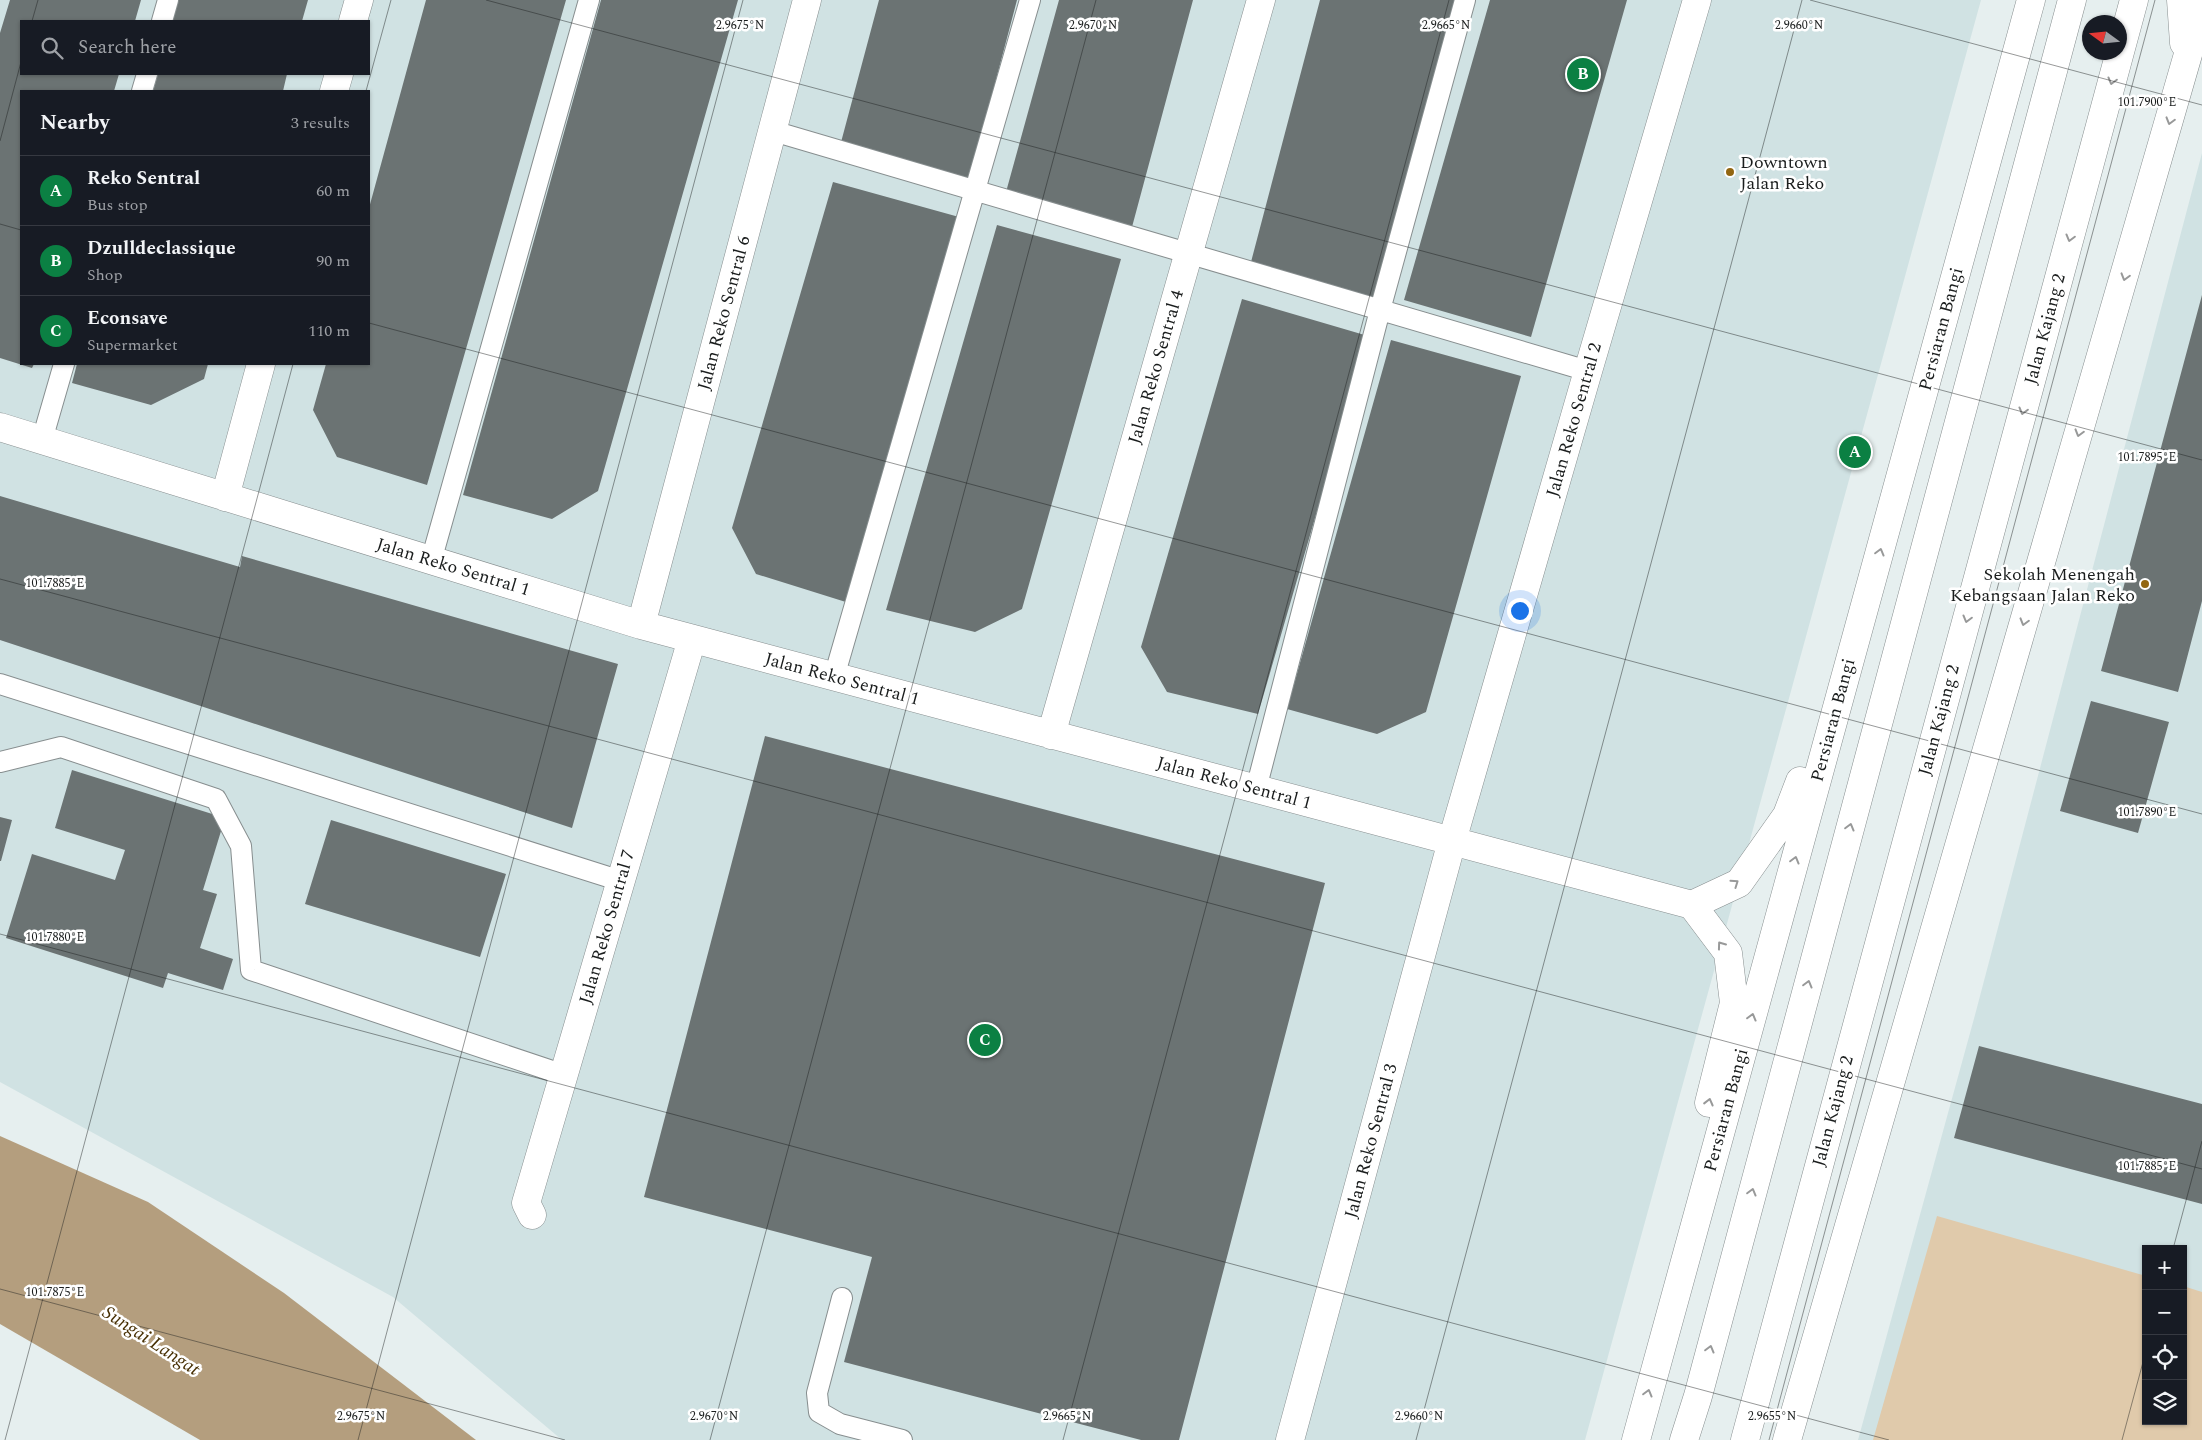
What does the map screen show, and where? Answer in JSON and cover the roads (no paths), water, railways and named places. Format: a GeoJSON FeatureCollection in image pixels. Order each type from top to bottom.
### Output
{"type":"FeatureCollection","features":[{"type":"Feature","properties":{"kind":"main road"},"geometry":{"type":"LineString","coordinates":[[353,20],[359,0]]}},
{"type":"Feature","properties":{"kind":"main road","name":"Jalan Reko Sentral 6"},"geometry":{"type":"LineString","coordinates":[[641,625],[807,0]]}},
{"type":"Feature","properties":{"kind":"main road","name":"Jalan Reko Sentral 4"},"geometry":{"type":"LineString","coordinates":[[1051,734],[1261,0]]}},
{"type":"Feature","properties":{"kind":"main road","name":"Jalan Reko Sentral 2"},"geometry":{"type":"LineString","coordinates":[[1452,841],[1697,0]]}},
{"type":"Feature","properties":{"kind":"main road","name":"Persiaran Bangi"},"geometry":{"type":"LineString","coordinates":[[1636,1440],[2031,0]]}},
{"type":"Feature","properties":{"kind":"main road"},"geometry":{"type":"LineString","coordinates":[[2022,37],[2056,0]]}},
{"type":"Feature","properties":{"kind":"main road"},"geometry":{"type":"LineString","coordinates":[[1684,1440],[1698,1396],[2072,0]]}},
{"type":"Feature","properties":{"kind":"main road","name":"Jalan Kajang 2"},"geometry":{"type":"LineString","coordinates":[[1745,1440],[2134,0]]}},
{"type":"Feature","properties":{"kind":"main road"},"geometry":{"type":"LineString","coordinates":[[2181,0],[2184,28],[2184,74]]}},
{"type":"Feature","properties":{"kind":"main road"},"geometry":{"type":"LineString","coordinates":[[1787,1440],[2200,17]]}},
{"type":"Feature","properties":{"kind":"main road"},"geometry":{"type":"LineString","coordinates":[[334,90],[339,75]]}},
{"type":"Feature","properties":{"kind":"main road"},"geometry":{"type":"LineString","coordinates":[[225,497],[261,365]]}},
{"type":"Feature","properties":{"kind":"main road","name":"Jalan Reko Sentral 1"},"geometry":{"type":"LineString","coordinates":[[0,427],[641,625],[1692,905]]}},
{"type":"Feature","properties":{"kind":"main road"},"geometry":{"type":"LineString","coordinates":[[1658,1355],[1670,1258],[1734,1003],[1728,953],[1692,905],[1739,883],[1787,815],[1868,594]]}},
{"type":"Feature","properties":{"kind":"main road","name":"Jalan Reko Sentral 7"},"geometry":{"type":"LineString","coordinates":[[532,1215],[526,1203],[692,639]]}},
{"type":"Feature","properties":{"kind":"main road","name":"Jalan Reko Sentral 3"},"geometry":{"type":"LineString","coordinates":[[1290,1440],[1452,841]]}},
{"type":"Feature","properties":{"kind":"lane"},"geometry":{"type":"LineString","coordinates":[[162,20],[168,0]]}},
{"type":"Feature","properties":{"kind":"lane"},"geometry":{"type":"LineString","coordinates":[[431,560],[589,0]]}},
{"type":"Feature","properties":{"kind":"lane"},"geometry":{"type":"LineString","coordinates":[[834,677],[1030,0]]}},
{"type":"Feature","properties":{"kind":"lane"},"geometry":{"type":"LineString","coordinates":[[1256,789],[1380,310],[1465,0]]}},
{"type":"Feature","properties":{"kind":"lane"},"geometry":{"type":"LineString","coordinates":[[142,90],[147,75]]}},
{"type":"Feature","properties":{"kind":"lane"},"geometry":{"type":"LineString","coordinates":[[773,131],[1588,371]]}},
{"type":"Feature","properties":{"kind":"lane"},"geometry":{"type":"LineString","coordinates":[[42,440],[64,365]]}},
{"type":"Feature","properties":{"kind":"lane"},"geometry":{"type":"LineString","coordinates":[[0,684],[621,881]]}},
{"type":"Feature","properties":{"kind":"lane"},"geometry":{"type":"LineString","coordinates":[[0,762],[61,747],[216,800],[241,846],[251,970],[564,1075]]}},
{"type":"Feature","properties":{"kind":"lane"},"geometry":{"type":"LineString","coordinates":[[842,1298],[817,1393],[820,1412],[840,1424],[902,1440]]}},
{"type":"Feature","properties":{"kind":"water","name":"Sungai Langat"},"geometry":{"type":"Polygon","coordinates":[[[0,1136],[148,1202],[284,1293],[476,1440],[200,1440],[0,1324],[0,1136]]]}},
{"type":"Feature","properties":{"kind":"place","name":"Dzulldeclassique"},"geometry":{"type":"Point","coordinates":[1583,74]}},
{"type":"Feature","properties":{"kind":"place","name":"Downtown Jalan Reko"},"geometry":{"type":"Point","coordinates":[1730,172]}},
{"type":"Feature","properties":{"kind":"place","name":"Reko Sentral"},"geometry":{"type":"Point","coordinates":[1855,452]}},
{"type":"Feature","properties":{"kind":"place","name":"Sekolah Menengah Kebangsaan Jalan Reko"},"geometry":{"type":"Point","coordinates":[2145,584]}},
{"type":"Feature","properties":{"kind":"place","name":"Econsave"},"geometry":{"type":"Point","coordinates":[985,1040]}}]}
